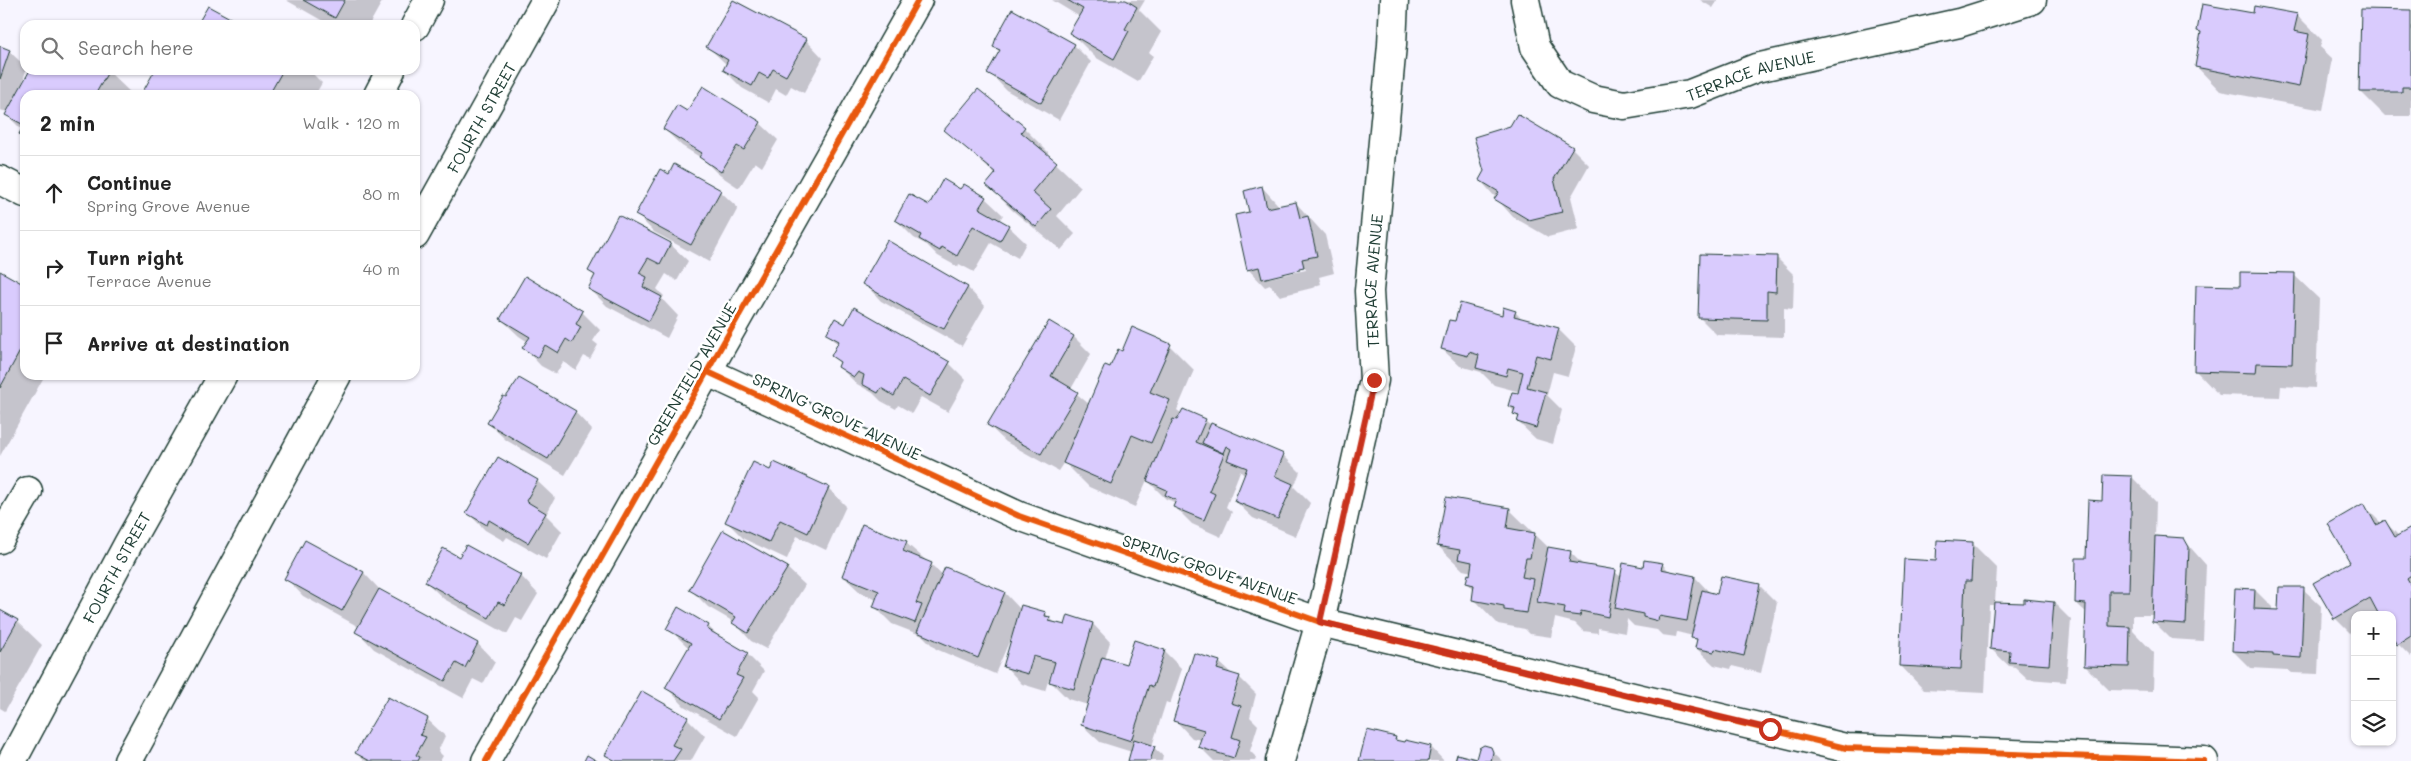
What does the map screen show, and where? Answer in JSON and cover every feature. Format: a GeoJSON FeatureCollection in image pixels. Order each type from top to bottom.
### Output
{"type":"FeatureCollection","features":[{"type":"Feature","properties":{"kind":"street"},"geometry":{"type":"LineString","coordinates":[[418,20],[429,0]]}},
{"type":"Feature","properties":{"kind":"street","name":"FOURTH STREET"},"geometry":{"type":"LineString","coordinates":[[420,226],[546,0]]}},
{"type":"Feature","properties":{"kind":"street","name":"GREENFIELD AVENUE"},"geometry":{"type":"LineString","coordinates":[[486,761],[918,0]]}},
{"type":"Feature","properties":{"kind":"street","name":"TERRACE AVENUE"},"geometry":{"type":"LineString","coordinates":[[1280,761],[1320,622],[1374,380],[1369,291],[1392,45],[1394,0]]}},
{"type":"Feature","properties":{"kind":"street","name":"TERRACE AVENUE"},"geometry":{"type":"LineString","coordinates":[[1525,0],[1535,47],[1560,84],[1593,100],[1624,105],[1690,94],[1756,68],[1959,23],[2032,0]]}},
{"type":"Feature","properties":{"kind":"street"},"geometry":{"type":"LineString","coordinates":[[381,90],[388,75]]}},
{"type":"Feature","properties":{"kind":"street"},"geometry":{"type":"LineString","coordinates":[[0,180],[20,191]]}},
{"type":"Feature","properties":{"kind":"street","name":"SPRING GROVE AVENUE"},"geometry":{"type":"LineString","coordinates":[[708,372],[1019,516],[1320,622],[1846,748],[2204,761]]}},
{"type":"Feature","properties":{"kind":"street","name":"FOURTH STREET"},"geometry":{"type":"LineString","coordinates":[[12,761],[128,544],[220,380]]}},
{"type":"Feature","properties":{"kind":"street"},"geometry":{"type":"LineString","coordinates":[[128,761],[334,380]]}},
{"type":"Feature","properties":{"kind":"street"},"geometry":{"type":"LineString","coordinates":[[0,538],[28,491]]}},
{"type":"Feature","properties":{"kind":"building"},"geometry":{"type":"Polygon","coordinates":[[[303,0],[345,0],[335,18],[303,0]]]}},
{"type":"Feature","properties":{"kind":"building"},"geometry":{"type":"Polygon","coordinates":[[[733,0],[807,39],[786,76],[773,69],[768,78],[759,73],[752,86],[723,70],[728,60],[706,47],[733,0]]]}},
{"type":"Feature","properties":{"kind":"building"},"geometry":{"type":"Polygon","coordinates":[[[1067,0],[1126,0],[1137,7],[1125,29],[1129,31],[1114,59],[1069,33],[1083,9],[1067,0]]]}},
{"type":"Feature","properties":{"kind":"building"},"geometry":{"type":"Polygon","coordinates":[[[2202,4],[2253,13],[2254,6],[2298,14],[2294,31],[2309,34],[2299,87],[2195,67],[2201,32],[2197,31],[2202,4]]]}},
{"type":"Feature","properties":{"kind":"building"},"geometry":{"type":"Polygon","coordinates":[[[208,6],[234,20],[200,20],[208,6]]]}},
{"type":"Feature","properties":{"kind":"building"},"geometry":{"type":"Polygon","coordinates":[[[1012,9],[1075,44],[1041,103],[987,73],[1000,50],[993,47],[996,38],[1012,9]]]}},
{"type":"Feature","properties":{"kind":"building"},"geometry":{"type":"Polygon","coordinates":[[[2361,9],[2411,10],[2411,87],[2402,87],[2402,92],[2359,92],[2361,9]]]}},
{"type":"Feature","properties":{"kind":"building"},"geometry":{"type":"Polygon","coordinates":[[[0,46],[10,50],[0,79],[0,46]]]}},
{"type":"Feature","properties":{"kind":"building"},"geometry":{"type":"Polygon","coordinates":[[[27,75],[106,75],[98,90],[20,90],[20,123],[5,115],[27,75]]]}},
{"type":"Feature","properties":{"kind":"building"},"geometry":{"type":"Polygon","coordinates":[[[152,75],[280,75],[272,90],[144,90],[152,75]]]}},
{"type":"Feature","properties":{"kind":"building"},"geometry":{"type":"Polygon","coordinates":[[[703,86],[761,122],[744,150],[737,146],[721,172],[699,157],[702,153],[663,129],[677,105],[687,111],[703,86]]]}},
{"type":"Feature","properties":{"kind":"building"},"geometry":{"type":"Polygon","coordinates":[[[978,89],[1025,127],[1021,132],[1057,162],[1032,192],[1051,209],[1036,227],[986,185],[996,173],[944,130],[978,89]]]}},
{"type":"Feature","properties":{"kind":"building"},"geometry":{"type":"Polygon","coordinates":[[[1517,114],[1573,147],[1554,179],[1562,212],[1529,220],[1494,199],[1499,192],[1479,180],[1484,171],[1474,137],[1510,126],[1517,114]]]}},
{"type":"Feature","properties":{"kind":"building"},"geometry":{"type":"Polygon","coordinates":[[[674,164],[721,190],[691,245],[635,215],[660,169],[669,174],[674,164]]]}},
{"type":"Feature","properties":{"kind":"building"},"geometry":{"type":"Polygon","coordinates":[[[943,179],[960,189],[964,184],[986,197],[979,208],[1009,225],[1000,241],[973,226],[957,256],[942,247],[940,251],[919,239],[921,235],[895,220],[909,194],[929,205],[943,179]]]}},
{"type":"Feature","properties":{"kind":"building"},"geometry":{"type":"Polygon","coordinates":[[[1262,186],[1267,208],[1296,202],[1300,218],[1308,216],[1317,256],[1302,259],[1304,267],[1299,268],[1299,270],[1262,279],[1259,267],[1247,270],[1235,215],[1249,212],[1244,191],[1262,186]]]}},
{"type":"Feature","properties":{"kind":"building"},"geometry":{"type":"Polygon","coordinates":[[[618,215],[671,243],[660,264],[648,258],[639,273],[647,277],[643,287],[662,297],[649,321],[588,289],[595,275],[588,271],[618,215]]]}},
{"type":"Feature","properties":{"kind":"building"},"geometry":{"type":"Polygon","coordinates":[[[887,240],[968,287],[944,329],[862,284],[887,240]]]}},
{"type":"Feature","properties":{"kind":"building"},"geometry":{"type":"Polygon","coordinates":[[[1700,254],[1777,256],[1776,292],[1767,291],[1767,320],[1698,318],[1700,254]]]}},
{"type":"Feature","properties":{"kind":"building"},"geometry":{"type":"Polygon","coordinates":[[[0,271],[20,282],[20,351],[0,388],[0,271]]]}},
{"type":"Feature","properties":{"kind":"building"},"geometry":{"type":"Polygon","coordinates":[[[2240,272],[2295,273],[2292,364],[2257,363],[2256,373],[2194,371],[2196,285],[2240,286],[2240,272]]]}},
{"type":"Feature","properties":{"kind":"building"},"geometry":{"type":"Polygon","coordinates":[[[525,276],[583,311],[576,324],[581,327],[572,343],[566,339],[558,353],[545,345],[538,358],[522,348],[530,337],[500,319],[525,276]]]}},
{"type":"Feature","properties":{"kind":"building"},"geometry":{"type":"Polygon","coordinates":[[[1460,303],[1502,315],[1503,307],[1516,311],[1514,316],[1559,328],[1551,359],[1536,355],[1527,387],[1546,392],[1536,428],[1517,422],[1519,416],[1513,414],[1515,408],[1508,406],[1512,392],[1518,393],[1523,372],[1508,368],[1506,376],[1476,368],[1479,355],[1469,352],[1468,356],[1441,349],[1449,320],[1455,321],[1460,303]]]}},
{"type":"Feature","properties":{"kind":"building"},"geometry":{"type":"Polygon","coordinates":[[[854,307],[950,362],[930,396],[903,380],[894,396],[881,388],[878,393],[862,384],[864,375],[858,372],[854,377],[838,367],[840,362],[831,356],[839,341],[826,334],[835,318],[845,324],[854,307]]]}},
{"type":"Feature","properties":{"kind":"building"},"geometry":{"type":"Polygon","coordinates":[[[1049,321],[1074,336],[1051,376],[1078,392],[1041,454],[987,425],[1049,321]]]}},
{"type":"Feature","properties":{"kind":"building"},"geometry":{"type":"Polygon","coordinates":[[[1132,327],[1171,344],[1150,392],[1170,400],[1151,443],[1132,435],[1111,484],[1063,463],[1105,365],[1110,367],[1118,349],[1122,351],[1132,327]]]}},
{"type":"Feature","properties":{"kind":"building"},"geometry":{"type":"Polygon","coordinates":[[[519,378],[576,411],[548,459],[487,423],[503,396],[506,397],[519,378]]]}},
{"type":"Feature","properties":{"kind":"building"},"geometry":{"type":"Polygon","coordinates":[[[1183,409],[1206,419],[1196,442],[1224,454],[1209,491],[1215,494],[1204,520],[1173,507],[1176,500],[1165,495],[1167,490],[1147,481],[1173,419],[1177,420],[1183,409]]]}},
{"type":"Feature","properties":{"kind":"building"},"geometry":{"type":"Polygon","coordinates":[[[1211,423],[1284,454],[1275,476],[1293,484],[1278,519],[1234,501],[1247,468],[1227,460],[1231,449],[1226,446],[1223,453],[1202,443],[1211,423]]]}},
{"type":"Feature","properties":{"kind":"building"},"geometry":{"type":"Polygon","coordinates":[[[498,457],[538,480],[526,501],[546,513],[528,543],[489,520],[487,525],[466,513],[498,457]]]}},
{"type":"Feature","properties":{"kind":"building"},"geometry":{"type":"Polygon","coordinates":[[[753,462],[770,470],[774,462],[829,487],[808,533],[780,520],[769,542],[725,522],[753,462]]]}},
{"type":"Feature","properties":{"kind":"building"},"geometry":{"type":"Polygon","coordinates":[[[2103,475],[2132,476],[2129,591],[2109,591],[2109,626],[2130,627],[2129,667],[2084,666],[2086,604],[2075,603],[2076,558],[2086,558],[2088,500],[2102,501],[2103,475]]]}},
{"type":"Feature","properties":{"kind":"building"},"geometry":{"type":"Polygon","coordinates":[[[1446,497],[1510,508],[1507,528],[1535,533],[1530,558],[1526,558],[1522,577],[1533,579],[1527,613],[1504,610],[1504,606],[1472,600],[1474,585],[1466,583],[1468,574],[1470,575],[1472,562],[1458,559],[1460,550],[1437,546],[1446,497]]]}},
{"type":"Feature","properties":{"kind":"building"},"geometry":{"type":"Polygon","coordinates":[[[2364,503],[2376,525],[2385,520],[2395,537],[2411,528],[2411,576],[2407,579],[2411,586],[2411,636],[2397,645],[2396,611],[2377,611],[2370,598],[2334,619],[2313,583],[2350,562],[2328,524],[2364,503]]]}},
{"type":"Feature","properties":{"kind":"building"},"geometry":{"type":"Polygon","coordinates":[[[862,524],[907,541],[903,551],[932,563],[916,603],[922,605],[915,623],[873,607],[879,591],[842,576],[862,524]]]}},
{"type":"Feature","properties":{"kind":"building"},"geometry":{"type":"Polygon","coordinates":[[[723,530],[788,567],[748,633],[732,623],[736,617],[689,590],[723,530]]]}},
{"type":"Feature","properties":{"kind":"building"},"geometry":{"type":"Polygon","coordinates":[[[2155,536],[2184,538],[2189,547],[2186,624],[2152,622],[2155,536]]]}},
{"type":"Feature","properties":{"kind":"building"},"geometry":{"type":"Polygon","coordinates":[[[305,540],[364,572],[342,611],[284,579],[305,540]]]}},
{"type":"Feature","properties":{"kind":"building"},"geometry":{"type":"Polygon","coordinates":[[[1937,540],[1973,542],[1971,581],[1965,581],[1961,669],[1899,666],[1904,559],[1936,561],[1937,540]]]}},
{"type":"Feature","properties":{"kind":"building"},"geometry":{"type":"Polygon","coordinates":[[[466,545],[521,575],[505,605],[498,602],[489,618],[425,582],[443,548],[459,557],[466,545]]]}},
{"type":"Feature","properties":{"kind":"building"},"geometry":{"type":"Polygon","coordinates":[[[1548,547],[1571,551],[1569,562],[1616,570],[1608,617],[1581,611],[1580,616],[1564,614],[1565,607],[1537,602],[1548,547]]]}},
{"type":"Feature","properties":{"kind":"building"},"geometry":{"type":"Polygon","coordinates":[[[1644,560],[1663,563],[1661,569],[1695,576],[1687,621],[1659,616],[1658,621],[1643,617],[1643,614],[1615,608],[1623,563],[1643,567],[1644,560]]]}},
{"type":"Feature","properties":{"kind":"building"},"geometry":{"type":"Polygon","coordinates":[[[945,567],[1005,592],[978,658],[917,632],[945,567]]]}},
{"type":"Feature","properties":{"kind":"building"},"geometry":{"type":"Polygon","coordinates":[[[1721,576],[1760,584],[1744,656],[1715,649],[1714,652],[1695,648],[1697,639],[1691,638],[1702,590],[1717,594],[1721,576]]]}},
{"type":"Feature","properties":{"kind":"building"},"geometry":{"type":"Polygon","coordinates":[[[2279,587],[2304,587],[2301,658],[2273,656],[2273,653],[2232,651],[2235,588],[2255,589],[2254,609],[2278,610],[2279,587]]]}},
{"type":"Feature","properties":{"kind":"building"},"geometry":{"type":"Polygon","coordinates":[[[379,589],[478,643],[465,668],[456,663],[445,681],[355,632],[379,589]]]}},
{"type":"Feature","properties":{"kind":"building"},"geometry":{"type":"Polygon","coordinates":[[[2024,599],[2054,602],[2049,665],[2009,662],[2010,651],[1990,649],[1994,602],[2024,603],[2024,599]]]}},
{"type":"Feature","properties":{"kind":"building"},"geometry":{"type":"Polygon","coordinates":[[[1021,605],[1046,612],[1045,616],[1050,617],[1049,621],[1065,625],[1068,615],[1093,623],[1074,689],[1049,682],[1055,662],[1033,656],[1028,674],[1003,667],[1021,605]]]}},
{"type":"Feature","properties":{"kind":"building"},"geometry":{"type":"Polygon","coordinates":[[[678,607],[709,625],[707,629],[748,653],[736,675],[743,678],[719,719],[665,688],[691,643],[666,629],[678,607]]]}},
{"type":"Feature","properties":{"kind":"building"},"geometry":{"type":"Polygon","coordinates":[[[0,610],[18,620],[0,652],[0,610]]]}},
{"type":"Feature","properties":{"kind":"building"},"geometry":{"type":"Polygon","coordinates":[[[1134,640],[1165,650],[1153,687],[1149,685],[1131,741],[1081,725],[1102,657],[1126,664],[1134,640]]]}},
{"type":"Feature","properties":{"kind":"building"},"geometry":{"type":"Polygon","coordinates":[[[1194,653],[1220,661],[1217,669],[1240,676],[1231,703],[1241,706],[1232,737],[1240,740],[1234,758],[1198,747],[1204,730],[1173,721],[1194,653]]]}},
{"type":"Feature","properties":{"kind":"building"},"geometry":{"type":"Polygon","coordinates":[[[642,691],[688,717],[672,745],[681,749],[673,761],[616,761],[605,755],[642,691]]]}},
{"type":"Feature","properties":{"kind":"building"},"geometry":{"type":"Polygon","coordinates":[[[388,697],[428,718],[420,735],[426,737],[416,755],[420,757],[418,761],[370,761],[355,753],[388,697]]]}},
{"type":"Feature","properties":{"kind":"building"},"geometry":{"type":"Polygon","coordinates":[[[1367,730],[1396,737],[1395,740],[1404,742],[1405,740],[1431,746],[1428,761],[1359,761],[1367,730]]]}},
{"type":"Feature","properties":{"kind":"building"},"geometry":{"type":"Polygon","coordinates":[[[1134,739],[1155,746],[1150,761],[1128,761],[1134,739]]]}},
{"type":"Feature","properties":{"kind":"building"},"geometry":{"type":"Polygon","coordinates":[[[1484,745],[1491,747],[1493,752],[1491,761],[1455,761],[1457,754],[1476,759],[1479,748],[1484,745]]]}},
{"type":"Feature","properties":{"kind":"building"},"geometry":{"type":"Polygon","coordinates":[[[587,755],[597,761],[584,761],[587,755]]]}},
{"type":"Feature","properties":{"kind":"cycle path"},"geometry":{"type":"LineString","coordinates":[[486,761],[918,0]]}},
{"type":"Feature","properties":{"kind":"cycle path"},"geometry":{"type":"LineString","coordinates":[[708,372],[1019,516],[1320,622],[1846,748],[2204,761]]}},
{"type":"Feature","properties":{"kind":"route"},"geometry":{"type":"LineString","coordinates":[[1374,380],[1320,622],[1770,729]]}}]}
